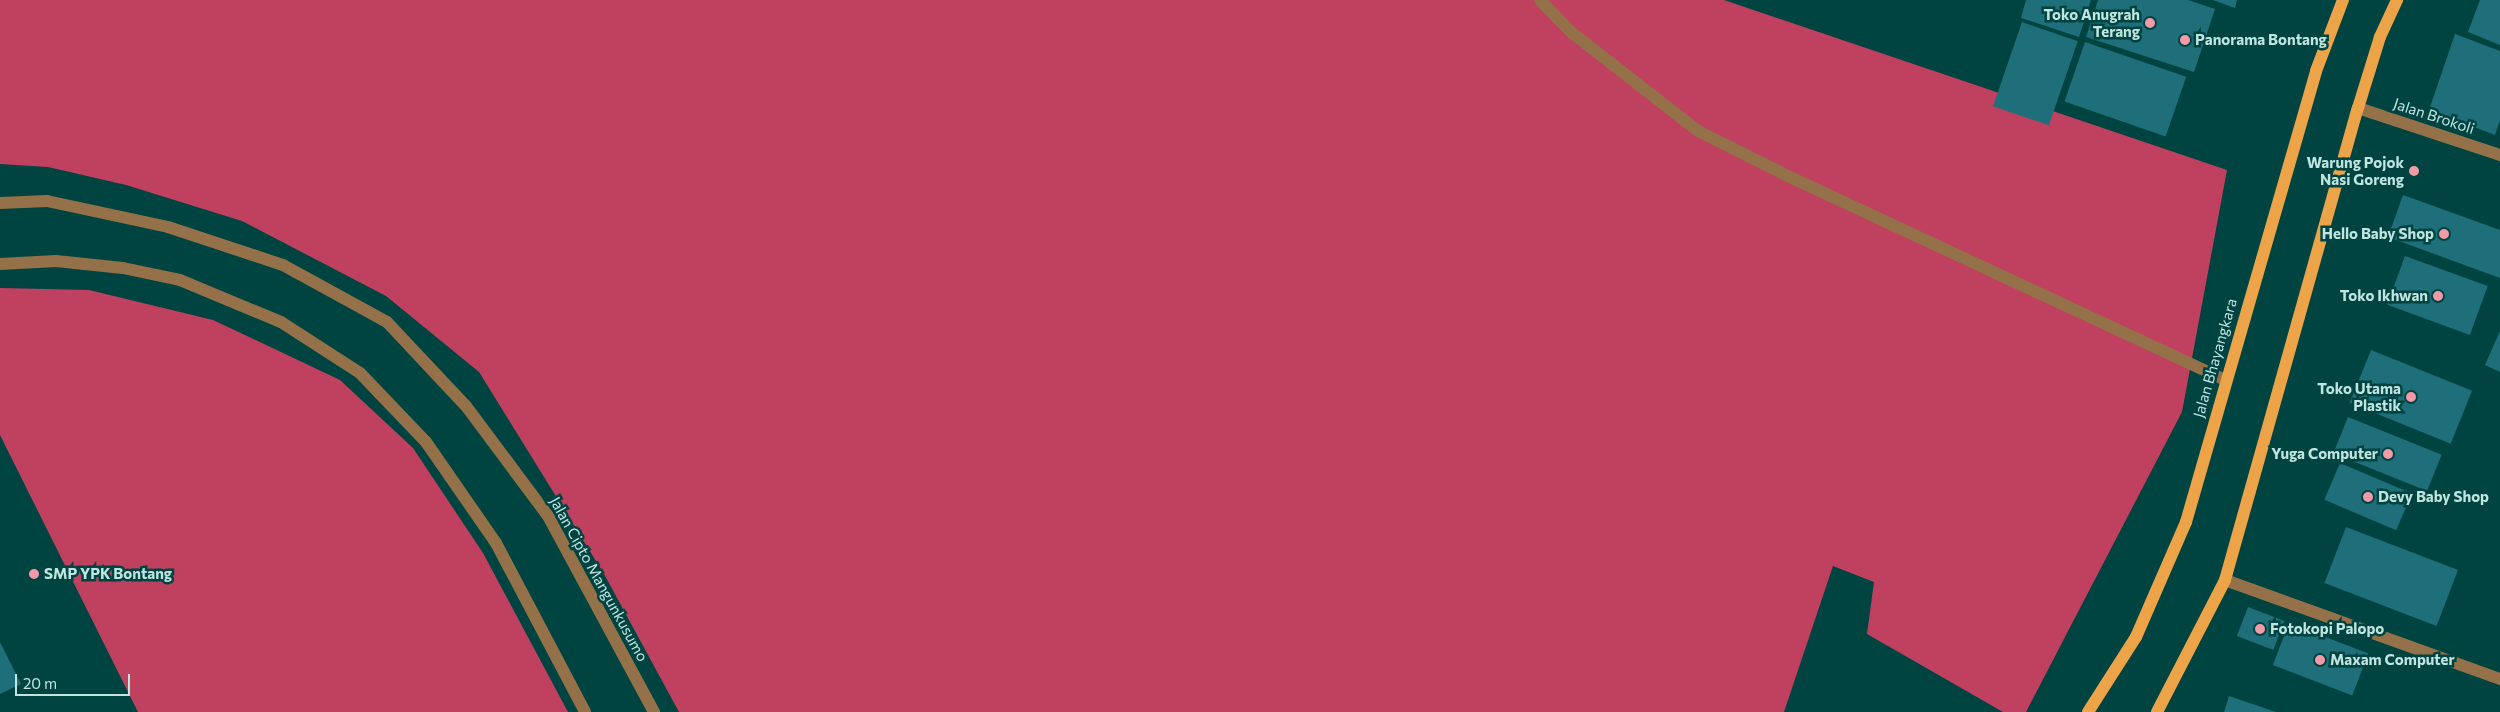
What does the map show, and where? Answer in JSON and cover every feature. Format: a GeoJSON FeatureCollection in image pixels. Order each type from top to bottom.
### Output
{"type":"FeatureCollection","features":[{"type":"Feature","properties":{"kind":"main road","name":"Jalan Bhayangkara"},"geometry":{"type":"LineString","coordinates":[[2088,712],[2136,637],[2186,522],[2316,71],[2343,0]]}},
{"type":"Feature","properties":{"kind":"main road"},"geometry":{"type":"LineString","coordinates":[[2157,712],[2225,580],[2358,108],[2380,37],[2397,0]]}},
{"type":"Feature","properties":{"kind":"street"},"geometry":{"type":"LineString","coordinates":[[1540,0],[1571,32],[1698,131],[1792,178],[2226,380]]}},
{"type":"Feature","properties":{"kind":"street","name":"Jalan Brokoli"},"geometry":{"type":"LineString","coordinates":[[2358,108],[2500,155]]}},
{"type":"Feature","properties":{"kind":"street","name":"Jalan Cipto Mangunkusumo"},"geometry":{"type":"LineString","coordinates":[[0,203],[47,201],[168,226],[283,265],[387,322],[466,406],[548,516],[654,712]]}},
{"type":"Feature","properties":{"kind":"street"},"geometry":{"type":"LineString","coordinates":[[0,264],[56,261],[123,268],[180,280],[281,322],[360,372],[426,442],[496,543],[585,712]]}},
{"type":"Feature","properties":{"kind":"street"},"geometry":{"type":"LineString","coordinates":[[2225,580],[2500,679]]}},
{"type":"Feature","properties":{"kind":"shaded area"},"geometry":{"type":"Polygon","coordinates":[[[0,0],[1724,0],[2227,170],[2182,412],[2026,712],[2003,712],[1867,634],[1874,582],[1833,566],[1784,712],[679,712],[604,574],[479,372],[386,296],[242,221],[126,185],[48,167],[0,164],[0,0]]]}},
{"type":"Feature","properties":{"kind":"shaded area"},"geometry":{"type":"Polygon","coordinates":[[[0,288],[89,290],[213,320],[340,380],[413,448],[483,553],[568,712],[138,712],[0,435],[0,288]]]}},
{"type":"Feature","properties":{"kind":"building"},"geometry":{"type":"Polygon","coordinates":[[[2026,0],[2091,0],[2079,37],[2021,18],[2026,0]]]}},
{"type":"Feature","properties":{"kind":"building","name":"Toko Anugrah Terang"},"geometry":{"type":"Polygon","coordinates":[[[2098,0],[2188,0],[2215,9],[2194,72],[2086,37],[2098,0]]]}},
{"type":"Feature","properties":{"kind":"building"},"geometry":{"type":"Polygon","coordinates":[[[2213,0],[2237,0],[2235,8],[2213,0]]]}},
{"type":"Feature","properties":{"kind":"building"},"geometry":{"type":"Polygon","coordinates":[[[2480,0],[2500,0],[2500,45],[2468,32],[2480,0]]]}},
{"type":"Feature","properties":{"kind":"building"},"geometry":{"type":"Polygon","coordinates":[[[2022,22],[2078,41],[2049,125],[1993,106],[2022,22]]]}},
{"type":"Feature","properties":{"kind":"building"},"geometry":{"type":"Polygon","coordinates":[[[2455,34],[2500,51],[2500,120],[2495,135],[2429,110],[2455,34]]]}},
{"type":"Feature","properties":{"kind":"building"},"geometry":{"type":"Polygon","coordinates":[[[2085,42],[2186,77],[2166,136],[2064,102],[2085,42]]]}},
{"type":"Feature","properties":{"kind":"building","name":"Hello Baby Shop"},"geometry":{"type":"Polygon","coordinates":[[[2403,195],[2500,230],[2500,278],[2388,237],[2403,195]]]}},
{"type":"Feature","properties":{"kind":"building","name":"Toko Ikhwan"},"geometry":{"type":"Polygon","coordinates":[[[2405,256],[2488,286],[2470,335],[2387,305],[2405,256]]]}},
{"type":"Feature","properties":{"kind":"building"},"geometry":{"type":"Polygon","coordinates":[[[2500,331],[2500,372],[2485,365],[2500,331]]]}},
{"type":"Feature","properties":{"kind":"building","name":"Toko Utama Plastik"},"geometry":{"type":"Polygon","coordinates":[[[2371,350],[2472,391],[2451,444],[2350,403],[2371,350]]]}},
{"type":"Feature","properties":{"kind":"building","name":"Yuga Computer"},"geometry":{"type":"Polygon","coordinates":[[[2348,417],[2442,455],[2427,491],[2333,453],[2348,417]]]}},
{"type":"Feature","properties":{"kind":"building","name":"Devy Baby Shop"},"geometry":{"type":"Polygon","coordinates":[[[2340,463],[2412,493],[2396,530],[2324,500],[2340,463]]]}},
{"type":"Feature","properties":{"kind":"building"},"geometry":{"type":"Polygon","coordinates":[[[2346,527],[2458,570],[2437,626],[2324,583],[2346,527]]]}},
{"type":"Feature","properties":{"kind":"building","name":"Fotokopi Palopo"},"geometry":{"type":"Polygon","coordinates":[[[2248,607],[2284,621],[2273,650],[2237,636],[2248,607]]]}},
{"type":"Feature","properties":{"kind":"building","name":"Maxam Computer"},"geometry":{"type":"Polygon","coordinates":[[[2289,623],[2368,653],[2352,695],[2273,665],[2289,623]]]}},
{"type":"Feature","properties":{"kind":"building"},"geometry":{"type":"Polygon","coordinates":[[[0,642],[21,684],[0,694],[0,642]]]}},
{"type":"Feature","properties":{"kind":"building"},"geometry":{"type":"Polygon","coordinates":[[[2229,696],[2276,712],[2224,712],[2229,696]]]}},
{"type":"Feature","properties":{"kind":"place","name":"Toko Anugrah Terang"},"geometry":{"type":"Point","coordinates":[2150,23]}},
{"type":"Feature","properties":{"kind":"place","name":"Panorama Bontang"},"geometry":{"type":"Point","coordinates":[2185,40]}},
{"type":"Feature","properties":{"kind":"place","name":"Warung Pojok Nasi Goreng"},"geometry":{"type":"Point","coordinates":[2414,171]}},
{"type":"Feature","properties":{"kind":"place","name":"Hello Baby Shop"},"geometry":{"type":"Point","coordinates":[2444,234]}},
{"type":"Feature","properties":{"kind":"place","name":"Toko Ikhwan"},"geometry":{"type":"Point","coordinates":[2438,296]}},
{"type":"Feature","properties":{"kind":"place","name":"Toko Utama Plastik"},"geometry":{"type":"Point","coordinates":[2411,397]}},
{"type":"Feature","properties":{"kind":"place","name":"Yuga Computer"},"geometry":{"type":"Point","coordinates":[2388,454]}},
{"type":"Feature","properties":{"kind":"place","name":"Devy Baby Shop"},"geometry":{"type":"Point","coordinates":[2368,497]}},
{"type":"Feature","properties":{"kind":"place","name":"SMP YPK Bontang"},"geometry":{"type":"Point","coordinates":[34,574]}},
{"type":"Feature","properties":{"kind":"place","name":"Fotokopi Palopo"},"geometry":{"type":"Point","coordinates":[2260,629]}},
{"type":"Feature","properties":{"kind":"place","name":"Maxam Computer"},"geometry":{"type":"Point","coordinates":[2320,660]}}]}
